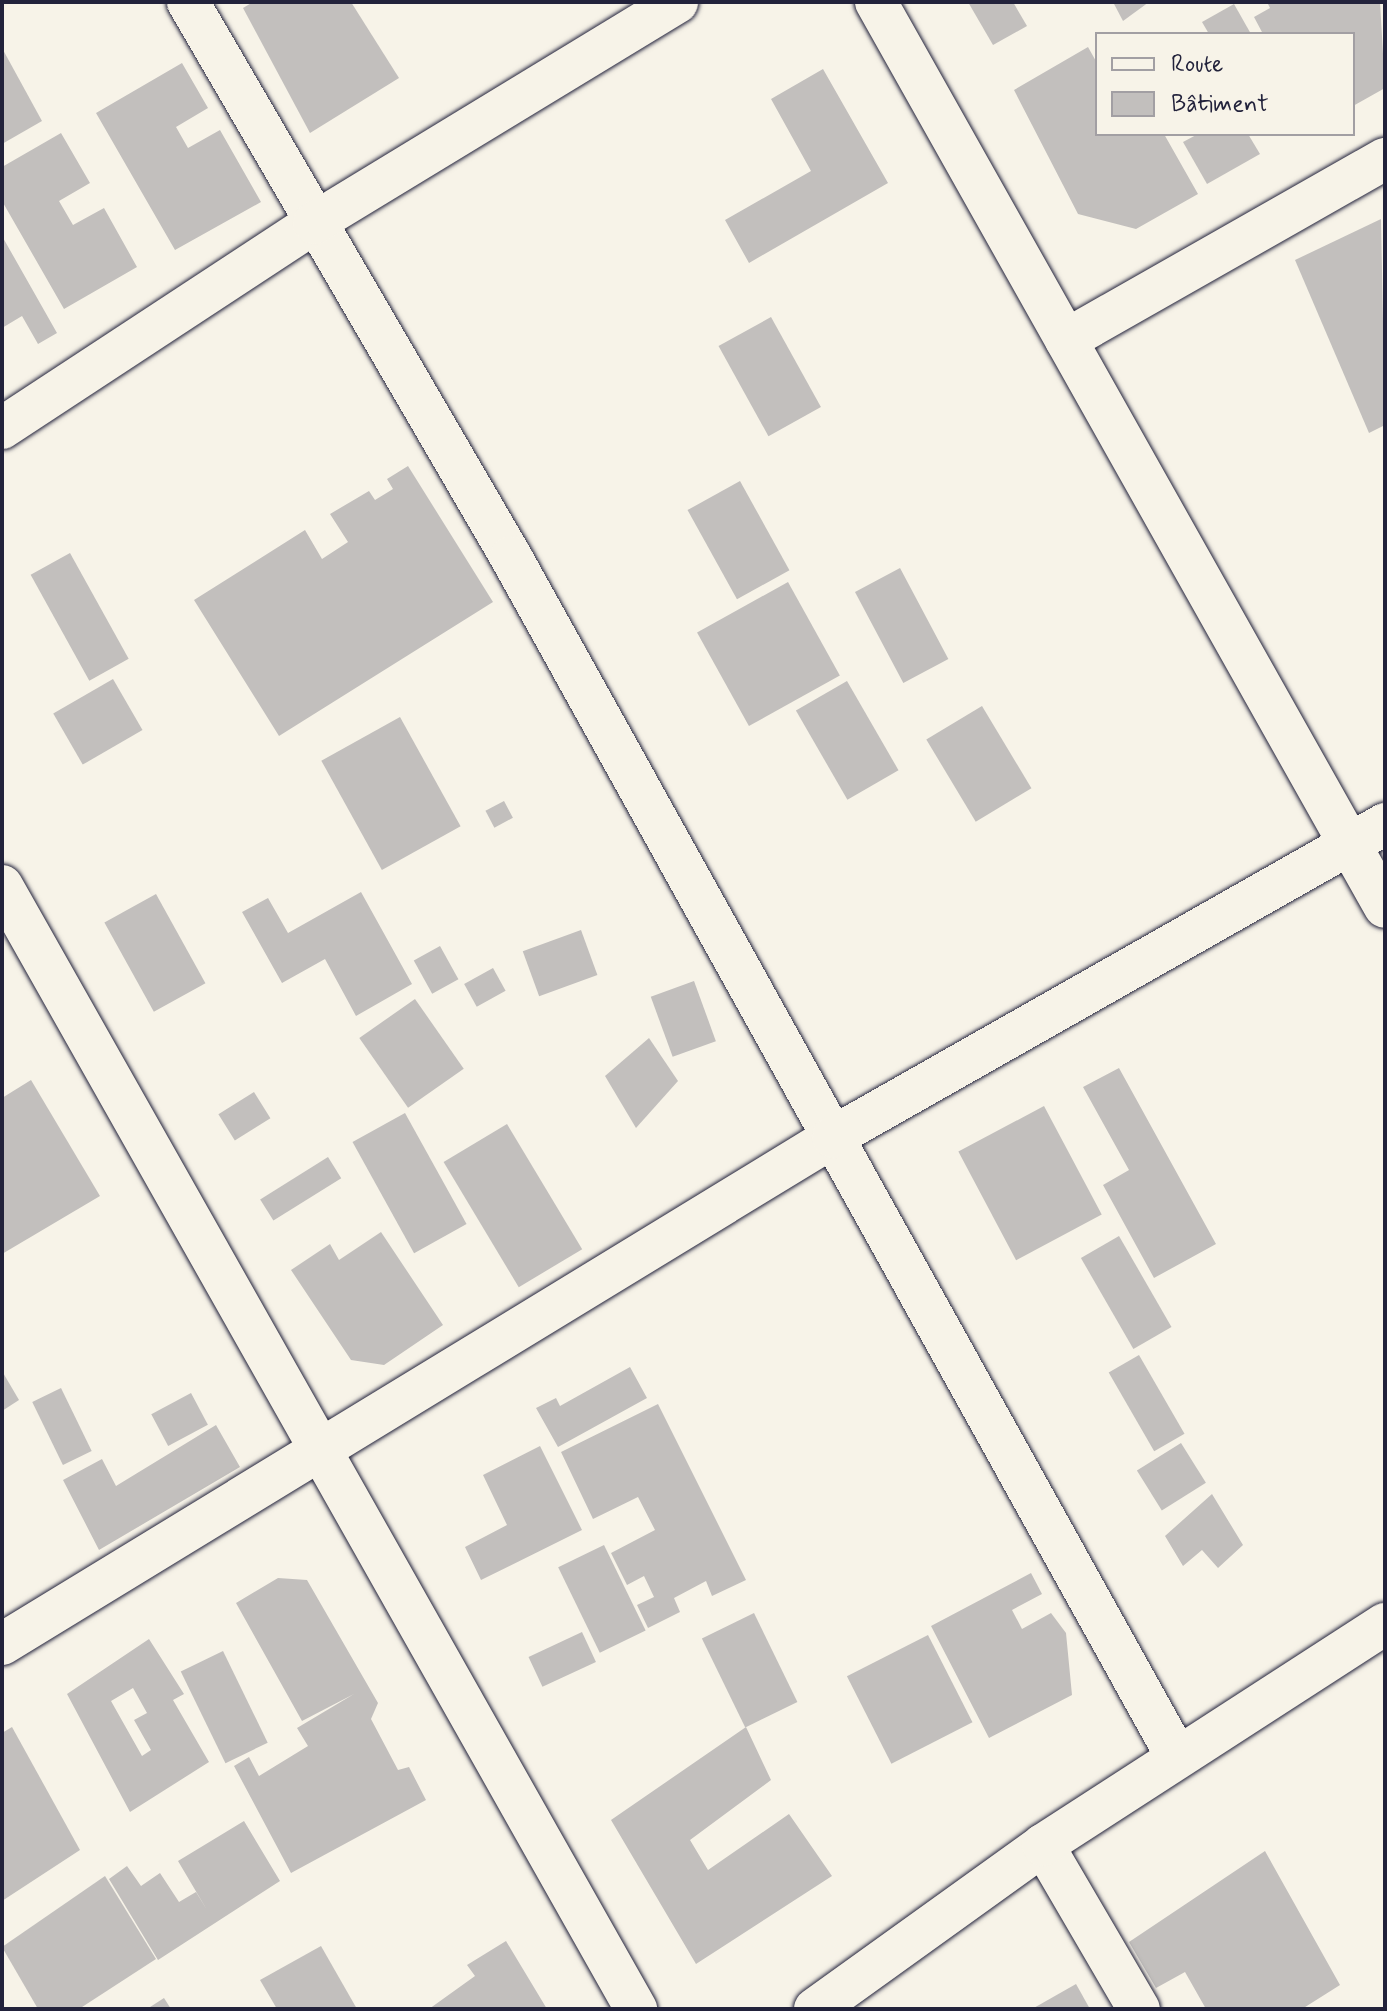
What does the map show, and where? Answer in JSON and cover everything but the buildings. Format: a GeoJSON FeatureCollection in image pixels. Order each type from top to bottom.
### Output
{"type":"FeatureCollection","features":[{"type":"Feature","properties":{"kind":"street"},"geometry":{"type":"LineString","coordinates":[[188,2],[511,557],[1176,1755]]}},
{"type":"Feature","properties":{"kind":"street"},"geometry":{"type":"LineString","coordinates":[[2,428],[314,223],[677,2]]}},
{"type":"Feature","properties":{"kind":"street"},"geometry":{"type":"LineString","coordinates":[[876,2],[1385,907]]}},
{"type":"Feature","properties":{"kind":"street"},"geometry":{"type":"LineString","coordinates":[[1066,340],[1385,159]]}},
{"type":"Feature","properties":{"kind":"street"},"geometry":{"type":"LineString","coordinates":[[2,1644],[833,1137],[1385,824]]}},
{"type":"Feature","properties":{"kind":"street"},"geometry":{"type":"LineString","coordinates":[[2,886],[636,2009]]}},
{"type":"Feature","properties":{"kind":"street"},"geometry":{"type":"LineString","coordinates":[[815,2009],[1043,1845],[1176,1755],[1385,1624]]}},
{"type":"Feature","properties":{"kind":"street"},"geometry":{"type":"LineString","coordinates":[[1043,1845],[1139,2009]]}}]}
